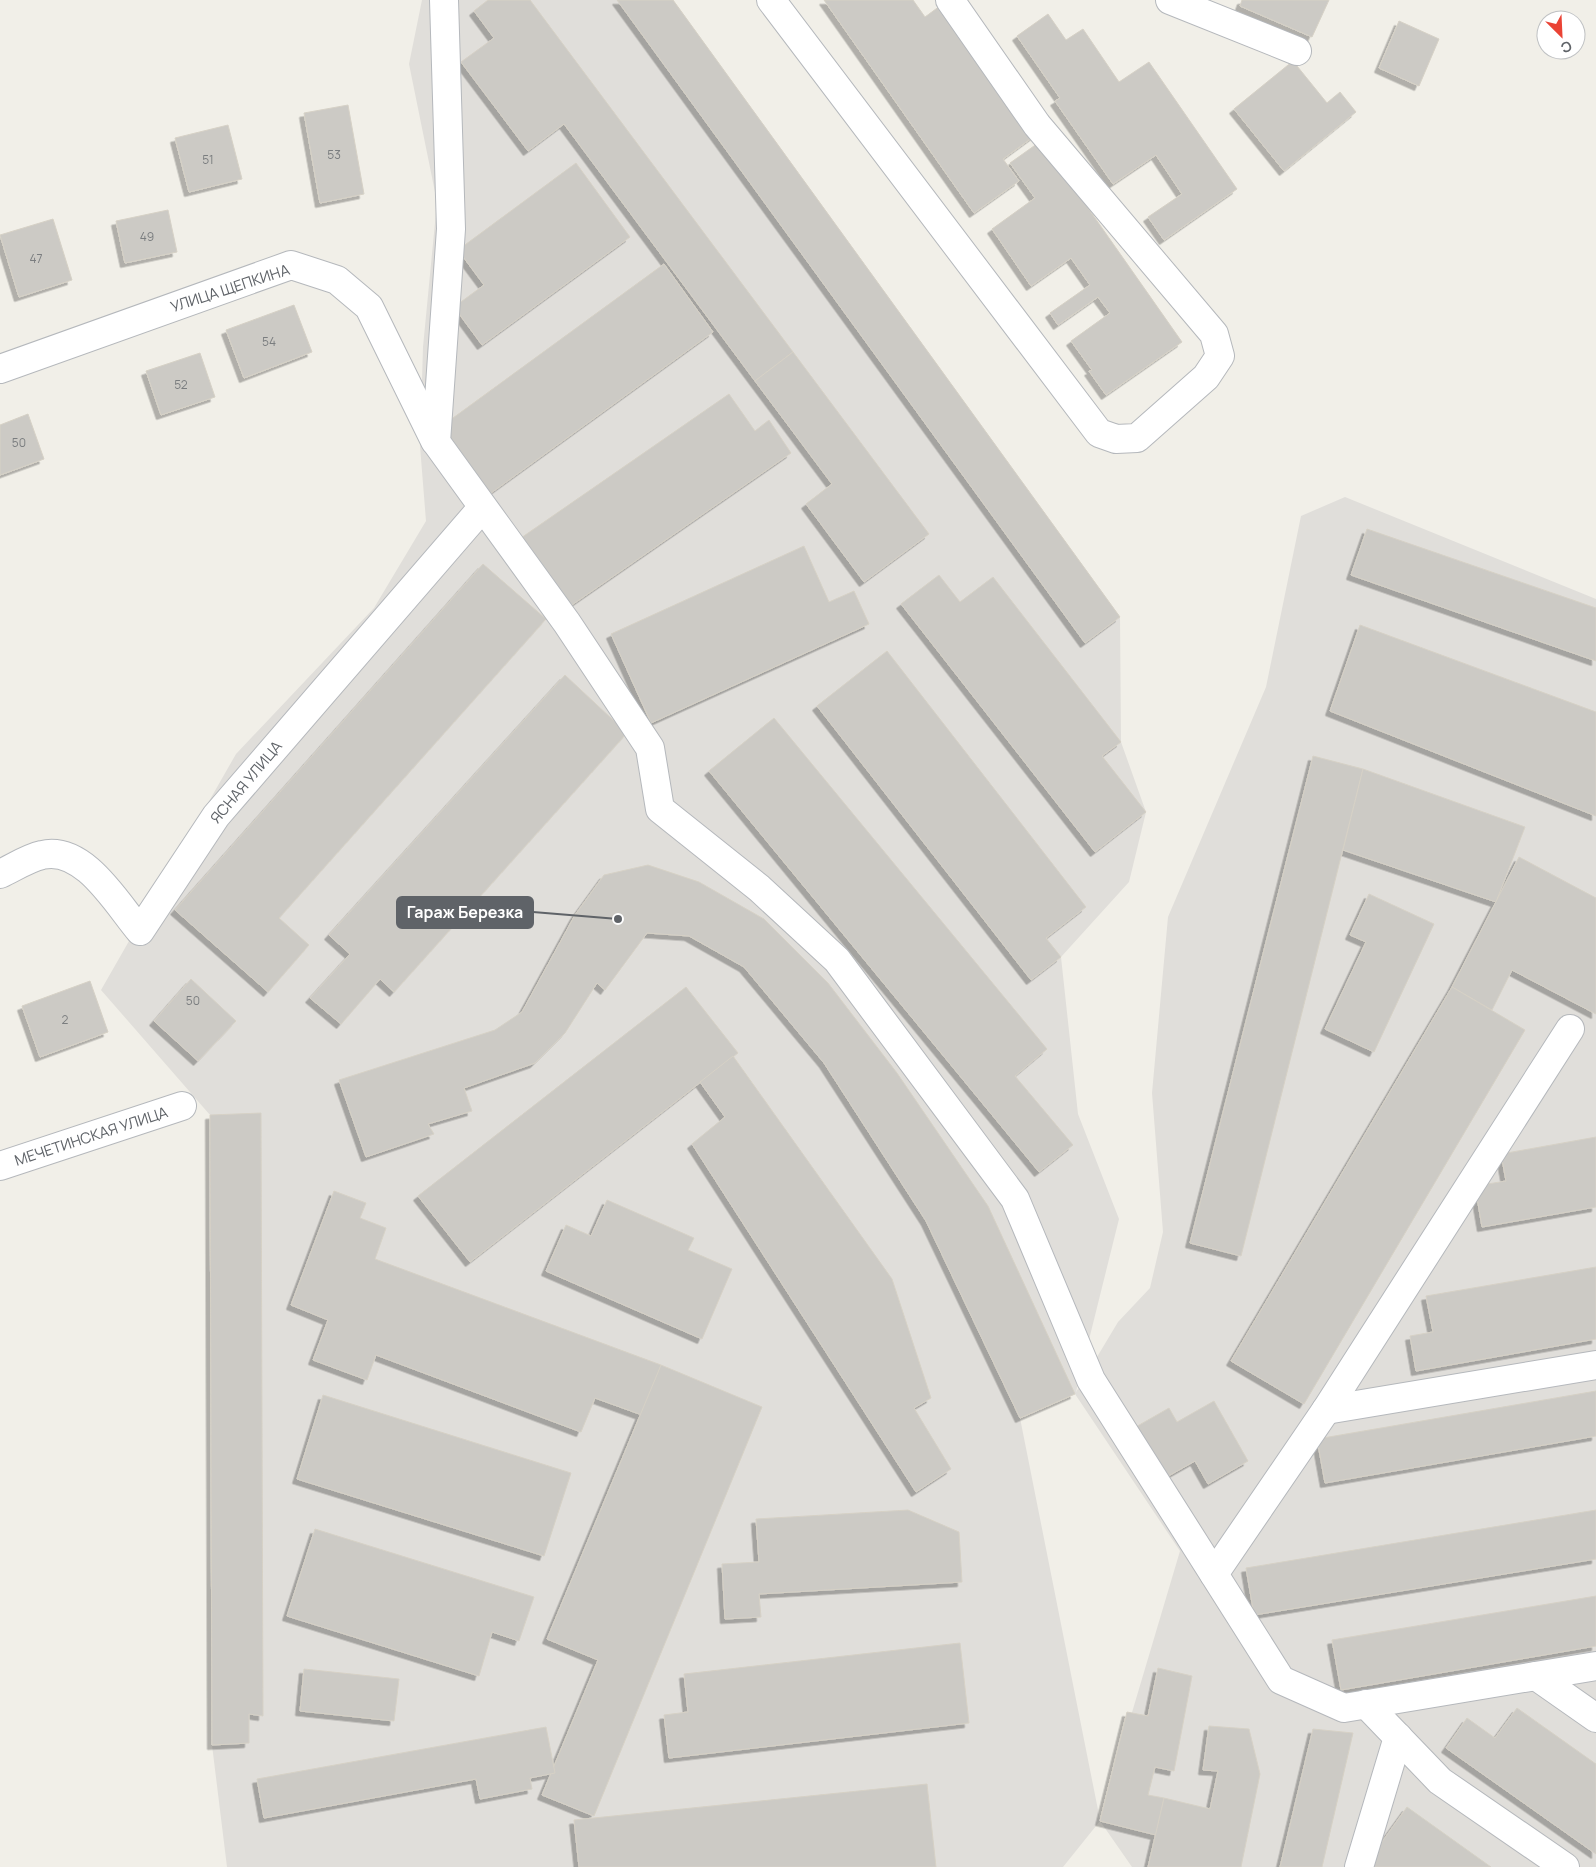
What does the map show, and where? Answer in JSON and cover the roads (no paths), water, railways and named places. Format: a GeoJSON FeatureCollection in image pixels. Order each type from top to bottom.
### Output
{"type":"FeatureCollection","features":[{"type":"Feature","properties":{"kind":"street"},"geometry":{"type":"LineString","coordinates":[[436,442],[451,229],[444,0]]}},
{"type":"Feature","properties":{"kind":"street"},"geometry":{"type":"LineString","coordinates":[[771,0],[1100,433],[1116,439],[1137,438],[1206,377],[1220,356],[1214,334],[1038,125],[950,0]]}},
{"type":"Feature","properties":{"kind":"street"},"geometry":{"type":"LineString","coordinates":[[1170,0],[1297,51]]}},
{"type":"Feature","properties":{"kind":"street","name":"УЛИЦА ЩЕПКИНА"},"geometry":{"type":"LineString","coordinates":[[0,369],[291,265],[337,280],[369,307],[436,442],[567,623],[650,748],[660,809],[759,888],[837,960],[1015,1199],[1091,1380],[1281,1680],[1344,1708],[1596,1666]]}},
{"type":"Feature","properties":{"kind":"street","name":"ЯСНАЯ УЛИЦА"},"geometry":{"type":"LineString","coordinates":[[0,874],[43,854],[68,856],[85,865],[140,931],[216,816],[482,508]]}},
{"type":"Feature","properties":{"kind":"street"},"geometry":{"type":"LineString","coordinates":[[1214,1574],[1326,1410],[1570,1029]]}},
{"type":"Feature","properties":{"kind":"street","name":"МЕЧЕТИНСКАЯ УЛИЦА"},"geometry":{"type":"LineString","coordinates":[[0,1166],[182,1106]]}},
{"type":"Feature","properties":{"kind":"street"},"geometry":{"type":"LineString","coordinates":[[1326,1410],[1596,1365]]}},
{"type":"Feature","properties":{"kind":"street"},"geometry":{"type":"LineString","coordinates":[[1536,1676],[1596,1718]]}},
{"type":"Feature","properties":{"kind":"street"},"geometry":{"type":"LineString","coordinates":[[1366,1704],[1440,1781],[1566,1867]]}},
{"type":"Feature","properties":{"kind":"street"},"geometry":{"type":"LineString","coordinates":[[1359,1867],[1398,1738]]}},
{"type":"Feature","properties":{"kind":"place","name":"Гараж Березка"},"geometry":{"type":"Point","coordinates":[618,919]}}]}
